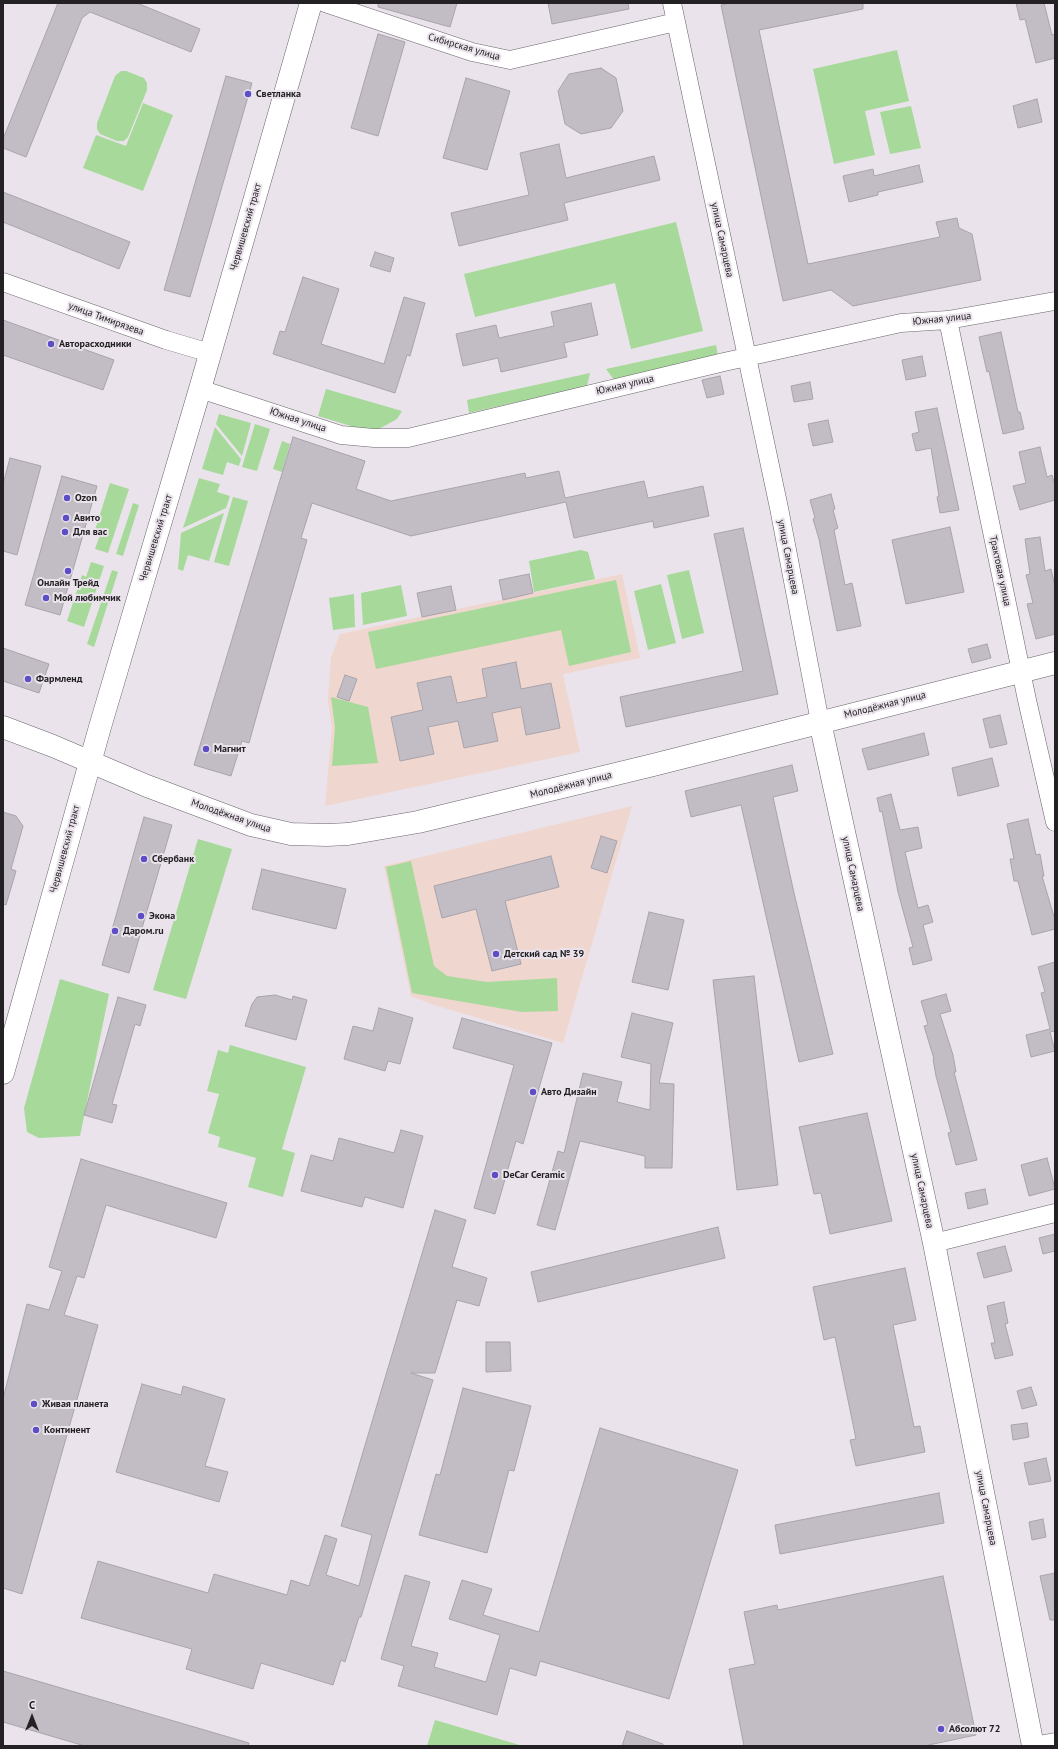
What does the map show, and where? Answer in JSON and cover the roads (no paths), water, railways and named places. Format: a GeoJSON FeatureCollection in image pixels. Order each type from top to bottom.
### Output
{"type":"FeatureCollection","features":[{"type":"Feature","properties":{"kind":"street","name":"Червишевский тракт"},"geometry":{"type":"LineString","coordinates":[[3,1073],[90,762],[200,389],[311,3]]}},
{"type":"Feature","properties":{"kind":"street","name":"Сибирская улица"},"geometry":{"type":"LineString","coordinates":[[325,3],[472,52],[510,60],[676,22]]}},
{"type":"Feature","properties":{"kind":"street","name":"улица Самарцева"},"geometry":{"type":"LineString","coordinates":[[672,3],[748,356],[820,722],[934,1243],[1033,1746]]}},
{"type":"Feature","properties":{"kind":"street","name":"улица Тимирязева"},"geometry":{"type":"LineString","coordinates":[[3,282],[166,340],[210,353]]}},
{"type":"Feature","properties":{"kind":"street","name":"Южная улица"},"geometry":{"type":"LineString","coordinates":[[200,389],[341,434],[374,438],[408,438],[748,356],[901,323],[948,320],[1055,301]]}},
{"type":"Feature","properties":{"kind":"street","name":"Трактовая улица"},"geometry":{"type":"LineString","coordinates":[[948,320],[1021,670],[1055,822]]}},
{"type":"Feature","properties":{"kind":"street","name":"Молодёжная улица"},"geometry":{"type":"LineString","coordinates":[[3,727],[53,746],[147,786],[251,825],[291,834],[348,834],[418,822],[654,765],[1021,670],[1055,663]]}},
{"type":"Feature","properties":{"kind":"street"},"geometry":{"type":"LineString","coordinates":[[934,1243],[1055,1213]]}},
{"type":"Feature","properties":{"kind":"street"},"geometry":{"type":"LineString","coordinates":[[1033,1746],[1055,1742]]}},
{"type":"Feature","properties":{"kind":"place","name":"Светланка"},"geometry":{"type":"Point","coordinates":[248,94]}},
{"type":"Feature","properties":{"kind":"place","name":"Авторасходники"},"geometry":{"type":"Point","coordinates":[51,344]}},
{"type":"Feature","properties":{"kind":"place","name":"Ozon"},"geometry":{"type":"Point","coordinates":[67,498]}},
{"type":"Feature","properties":{"kind":"place","name":"Авито"},"geometry":{"type":"Point","coordinates":[66,518]}},
{"type":"Feature","properties":{"kind":"place","name":"Для вас"},"geometry":{"type":"Point","coordinates":[65,532]}},
{"type":"Feature","properties":{"kind":"place","name":"Онлайн Трейд"},"geometry":{"type":"Point","coordinates":[68,571]}},
{"type":"Feature","properties":{"kind":"place","name":"Мой любимчик"},"geometry":{"type":"Point","coordinates":[46,598]}},
{"type":"Feature","properties":{"kind":"place","name":"Фармленд"},"geometry":{"type":"Point","coordinates":[28,679]}},
{"type":"Feature","properties":{"kind":"place","name":"Магнит"},"geometry":{"type":"Point","coordinates":[206,749]}},
{"type":"Feature","properties":{"kind":"place","name":"Сбербанк"},"geometry":{"type":"Point","coordinates":[144,859]}},
{"type":"Feature","properties":{"kind":"place","name":"Экона"},"geometry":{"type":"Point","coordinates":[141,916]}},
{"type":"Feature","properties":{"kind":"place","name":"Даром.ru"},"geometry":{"type":"Point","coordinates":[115,931]}},
{"type":"Feature","properties":{"kind":"place","name":"Детский сад № 39"},"geometry":{"type":"Point","coordinates":[496,954]}},
{"type":"Feature","properties":{"kind":"place","name":"Авто Дизайн"},"geometry":{"type":"Point","coordinates":[533,1092]}},
{"type":"Feature","properties":{"kind":"place","name":"DeCar Ceramic"},"geometry":{"type":"Point","coordinates":[495,1175]}},
{"type":"Feature","properties":{"kind":"place","name":"Живая планета"},"geometry":{"type":"Point","coordinates":[34,1404]}},
{"type":"Feature","properties":{"kind":"place","name":"Континент"},"geometry":{"type":"Point","coordinates":[36,1430]}},
{"type":"Feature","properties":{"kind":"place","name":"Абсолют 72"},"geometry":{"type":"Point","coordinates":[941,1729]}}]}
